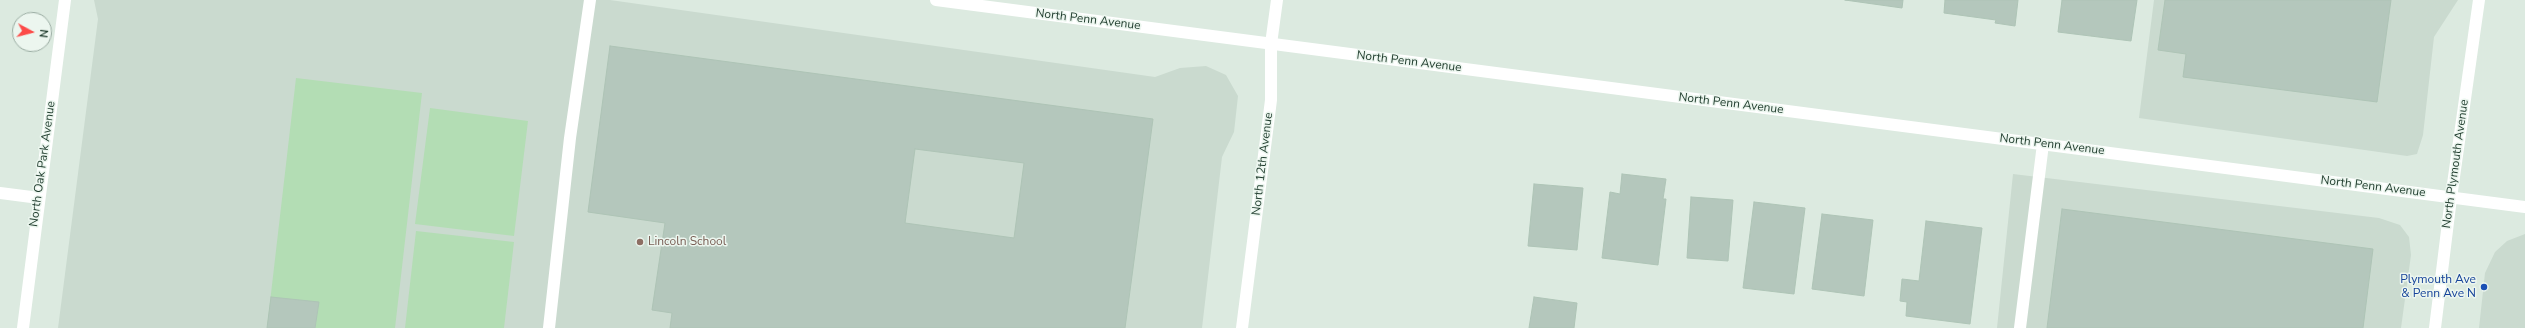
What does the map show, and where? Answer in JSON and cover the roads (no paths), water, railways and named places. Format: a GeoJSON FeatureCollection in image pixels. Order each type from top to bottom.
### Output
{"type":"FeatureCollection","features":[{"type":"Feature","properties":{"kind":"main road","name":"North Oak Park Avenue"},"geometry":{"type":"LineString","coordinates":[[23,328],[66,0]]}},
{"type":"Feature","properties":{"kind":"main road"},"geometry":{"type":"LineString","coordinates":[[548,328],[570,138],[590,0]]}},
{"type":"Feature","properties":{"kind":"main road","name":"North Penn Avenue"},"geometry":{"type":"LineString","coordinates":[[936,0],[2525,207]]}},
{"type":"Feature","properties":{"kind":"main road","name":"North 12th Avenue"},"geometry":{"type":"LineString","coordinates":[[1242,328],[1271,100],[1272,44],[1277,0]]}},
{"type":"Feature","properties":{"kind":"main road","name":"North Plymouth Avenue"},"geometry":{"type":"LineString","coordinates":[[2436,328],[2451,198],[2479,0]]}},
{"type":"Feature","properties":{"kind":"main road"},"geometry":{"type":"LineString","coordinates":[[2020,328],[2043,144]]}},
{"type":"Feature","properties":{"kind":"main road"},"geometry":{"type":"LineString","coordinates":[[0,193],[39,198]]}},
{"type":"Feature","properties":{"kind":"place","name":"Lincoln School"},"geometry":{"type":"Point","coordinates":[640,242]}},
{"type":"Feature","properties":{"kind":"place","name":"Plymouth Ave & Penn Ave N"},"geometry":{"type":"Point","coordinates":[2484,287]}}]}
